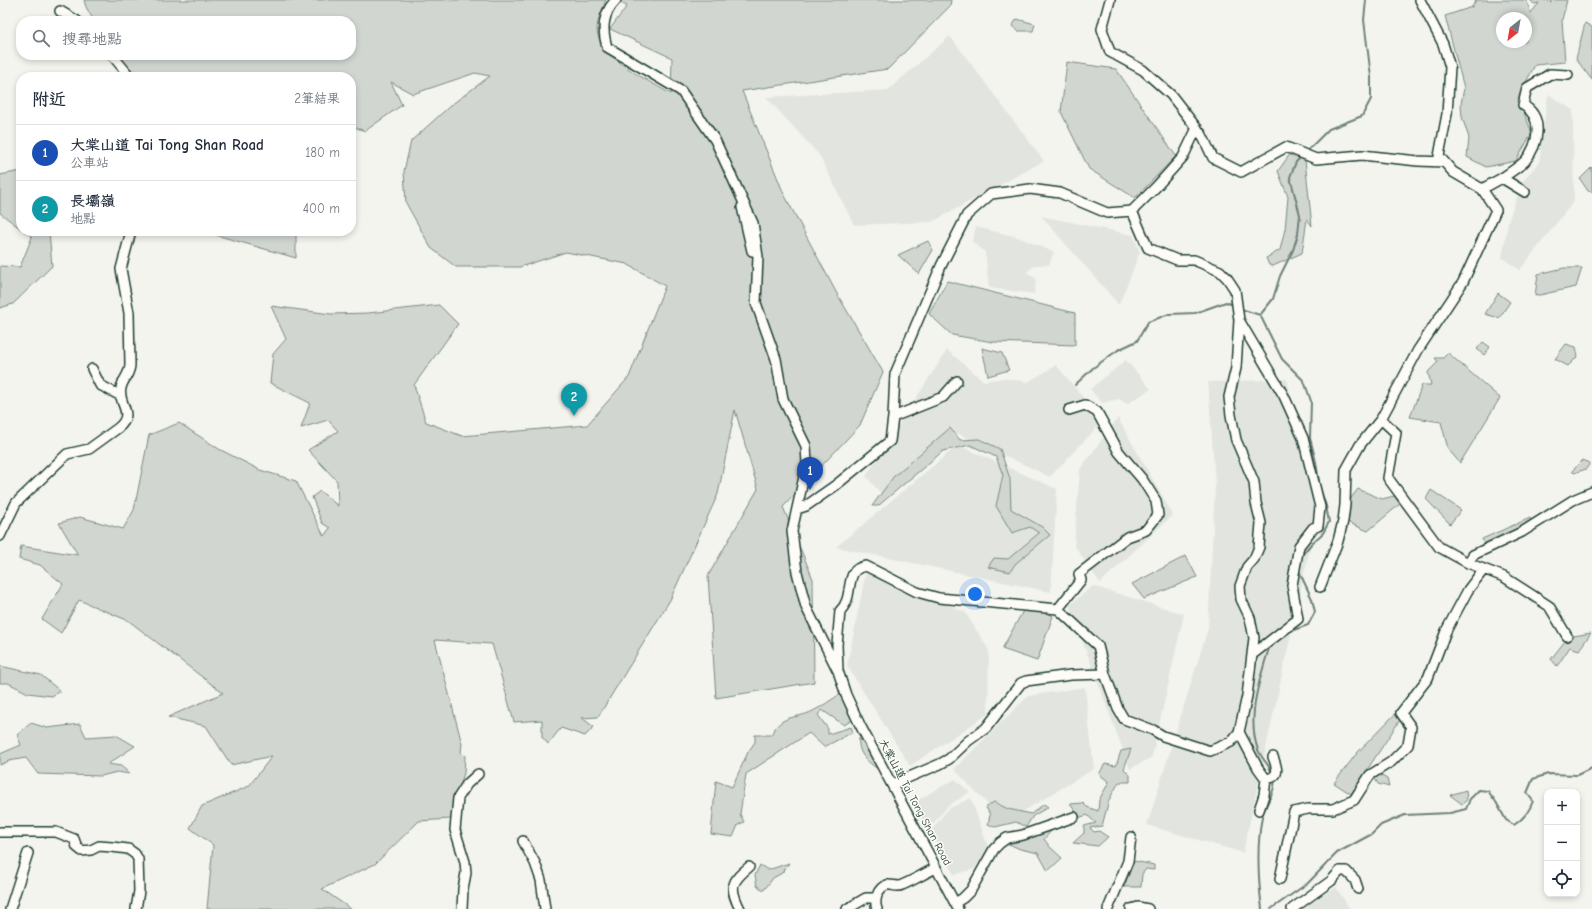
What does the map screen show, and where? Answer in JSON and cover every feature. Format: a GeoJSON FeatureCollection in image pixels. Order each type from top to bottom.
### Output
{"type":"FeatureCollection","features":[{"type":"Feature","properties":{"kind":"street","name":"大棠山道 Tai Tong Shan Road"},"geometry":{"type":"LineString","coordinates":[[616,0],[610,6],[603,22],[603,33],[607,47],[681,91],[715,140],[738,191],[757,272],[756,303],[776,359],[783,399],[806,446],[807,463],[792,531],[796,572],[806,607],[838,671],[846,695],[956,906]]}},
{"type":"Feature","properties":{"kind":"street"},"geometry":{"type":"LineString","coordinates":[[1110,0],[1102,29],[1110,52],[1143,70],[1171,95],[1202,135],[1213,158],[1242,172],[1286,147],[1316,159],[1362,155],[1418,161],[1444,162]]}},
{"type":"Feature","properties":{"kind":"street"},"geometry":{"type":"LineString","coordinates":[[1320,587],[1338,541],[1343,521],[1346,470],[1360,445],[1381,419],[1418,350],[1463,282],[1496,210],[1482,189],[1453,172],[1439,156],[1447,114],[1450,67],[1443,44],[1420,0]]}},
{"type":"Feature","properties":{"kind":"street"},"geometry":{"type":"LineString","coordinates":[[60,11],[68,16]]}},
{"type":"Feature","properties":{"kind":"street"},"geometry":{"type":"LineString","coordinates":[[116,60],[126,72]]}},
{"type":"Feature","properties":{"kind":"street"},"geometry":{"type":"LineString","coordinates":[[1482,189],[1502,178],[1524,161],[1535,143],[1538,126],[1530,109],[1523,105],[1527,88],[1550,74],[1568,75]]}},
{"type":"Feature","properties":{"kind":"street"},"geometry":{"type":"LineString","coordinates":[[797,509],[815,500],[836,485],[890,440],[893,417],[895,374],[941,266],[967,215],[991,194],[1030,189],[1060,193],[1107,212],[1132,211],[1183,157],[1197,128]]}},
{"type":"Feature","properties":{"kind":"street"},"geometry":{"type":"LineString","coordinates":[[1502,178],[1526,192]]}},
{"type":"Feature","properties":{"kind":"street"},"geometry":{"type":"LineString","coordinates":[[838,671],[837,645],[840,611],[846,605],[852,573],[859,567],[866,566],[917,592],[939,598],[1058,609],[1098,646],[1105,674],[1118,709],[1124,719],[1153,730],[1163,736],[1210,750],[1232,742],[1238,732],[1248,696],[1254,638],[1250,618],[1241,599],[1240,586],[1247,567],[1254,559],[1259,547],[1261,524],[1256,503],[1254,482],[1236,440],[1231,415],[1229,397],[1236,368],[1239,320],[1234,290],[1227,278],[1220,271],[1194,260],[1177,260],[1148,248],[1132,211]]}},
{"type":"Feature","properties":{"kind":"street"},"geometry":{"type":"LineString","coordinates":[[0,536],[16,503],[67,454],[89,449],[122,425],[126,411],[120,389],[130,371],[130,365],[129,313],[121,268],[130,236]]}},
{"type":"Feature","properties":{"kind":"street"},"geometry":{"type":"LineString","coordinates":[[1239,320],[1284,396],[1303,438],[1320,507],[1318,526],[1313,528],[1299,546],[1292,585],[1298,619],[1252,654]]}},
{"type":"Feature","properties":{"kind":"street"},"geometry":{"type":"LineString","coordinates":[[92,369],[100,385],[121,396]]}},
{"type":"Feature","properties":{"kind":"street"},"geometry":{"type":"LineString","coordinates":[[893,417],[943,397],[957,381]]}},
{"type":"Feature","properties":{"kind":"street"},"geometry":{"type":"LineString","coordinates":[[1058,609],[1081,580],[1079,574],[1127,537],[1146,530],[1158,515],[1156,501],[1142,479],[1119,452],[1097,412],[1085,405],[1068,410]]}},
{"type":"Feature","properties":{"kind":"street"},"geometry":{"type":"LineString","coordinates":[[1381,419],[1396,433],[1388,478],[1439,548],[1468,563],[1504,577],[1549,606],[1567,636]]}},
{"type":"Feature","properties":{"kind":"street"},"geometry":{"type":"LineString","coordinates":[[801,491],[811,495],[815,500]]}},
{"type":"Feature","properties":{"kind":"street"},"geometry":{"type":"LineString","coordinates":[[1468,563],[1473,555],[1522,532],[1573,500],[1592,492]]}},
{"type":"Feature","properties":{"kind":"street"},"geometry":{"type":"LineString","coordinates":[[1280,879],[1294,812],[1308,809],[1333,809],[1354,800],[1370,775],[1391,762],[1408,745],[1411,727],[1401,713],[1428,678],[1446,631],[1468,590],[1484,569]]}},
{"type":"Feature","properties":{"kind":"street"},"geometry":{"type":"LineString","coordinates":[[893,784],[949,759],[968,741],[986,728],[1020,683],[1071,676],[1105,674]]}},
{"type":"Feature","properties":{"kind":"street"},"geometry":{"type":"LineString","coordinates":[[1238,732],[1258,768],[1271,777]]}},
{"type":"Feature","properties":{"kind":"street"},"geometry":{"type":"LineString","coordinates":[[1260,810],[1271,777],[1278,769],[1273,757]]}},
{"type":"Feature","properties":{"kind":"street"},"geometry":{"type":"LineString","coordinates":[[462,909],[463,889],[466,873],[465,862],[455,830],[458,798],[466,784],[478,774]]}},
{"type":"Feature","properties":{"kind":"street"},"geometry":{"type":"LineString","coordinates":[[956,906],[971,890],[994,849],[1000,843],[1008,838],[1023,835],[1074,817]]}},
{"type":"Feature","properties":{"kind":"street"},"geometry":{"type":"LineString","coordinates":[[0,832],[56,832],[74,839],[77,847],[82,851],[91,850],[99,846],[128,849],[135,854],[138,859],[139,891],[136,909]]}},
{"type":"Feature","properties":{"kind":"street"},"geometry":{"type":"LineString","coordinates":[[1108,909],[1128,861],[1131,838]]}},
{"type":"Feature","properties":{"kind":"street"},"geometry":{"type":"LineString","coordinates":[[523,841],[535,863],[541,880],[545,909]]}},
{"type":"Feature","properties":{"kind":"street"},"geometry":{"type":"LineString","coordinates":[[10,909],[28,853]]}},
{"type":"Feature","properties":{"kind":"street"},"geometry":{"type":"LineString","coordinates":[[740,909],[733,890],[734,884],[737,877],[749,867]]}},
{"type":"Feature","properties":{"kind":"street"},"geometry":{"type":"LineString","coordinates":[[876,909],[876,898],[882,888],[886,885],[900,886],[936,868]]}},
{"type":"Feature","properties":{"kind":"street"},"geometry":{"type":"LineString","coordinates":[[1292,909],[1331,881],[1340,871],[1346,870],[1356,880],[1358,889]]}},
{"type":"Feature","properties":{"kind":"street"},"geometry":{"type":"LineString","coordinates":[[847,909],[866,898],[876,898]]}},
{"type":"Feature","properties":{"kind":"street"},"geometry":{"type":"LineString","coordinates":[[1131,909],[1138,907],[1148,909]]}},
{"type":"Feature","properties":{"kind":"shaded area"},"geometry":{"type":"Polygon","coordinates":[[[84,0],[606,0],[597,29],[597,34],[604,47],[620,63],[671,94],[672,58],[610,29],[627,6],[614,0],[951,0],[950,6],[888,69],[742,91],[784,194],[836,292],[883,372],[860,425],[783,507],[813,579],[814,682],[716,698],[708,576],[758,489],[735,410],[718,494],[670,600],[598,717],[582,718],[594,727],[585,736],[561,728],[548,744],[542,737],[542,720],[514,722],[492,644],[435,640],[462,744],[461,752],[465,756],[464,773],[451,819],[419,821],[375,864],[322,889],[351,909],[207,909],[213,845],[190,828],[202,806],[249,786],[272,756],[231,765],[206,726],[168,717],[223,693],[129,621],[79,600],[61,633],[42,619],[63,584],[40,565],[19,559],[21,546],[78,555],[59,523],[80,517],[123,529],[134,510],[149,435],[179,423],[219,449],[260,470],[296,481],[324,536],[330,528],[322,523],[312,497],[320,491],[338,506],[337,481],[308,450],[338,431],[328,420],[301,428],[310,403],[270,383],[273,354],[286,339],[271,306],[331,314],[368,313],[439,305],[458,324],[414,385],[426,422],[462,436],[587,425],[629,377],[665,286],[627,264],[566,252],[520,267],[456,267],[431,248],[406,203],[404,171],[411,141],[451,105],[490,76],[475,73],[413,94],[391,82],[402,105],[365,131],[356,128],[356,72],[124,72],[117,60],[356,60],[356,16],[91,16],[84,0]]]}},
{"type":"Feature","properties":{"kind":"shaded area"},"geometry":{"type":"Polygon","coordinates":[[[1476,0],[1526,0],[1531,12],[1496,12],[1496,48],[1532,48],[1532,12],[1539,3],[1534,4],[1530,0],[1547,0],[1551,3],[1552,0],[1567,0],[1562,20],[1565,62],[1535,65],[1518,97],[1532,133],[1516,161],[1486,167],[1467,157],[1469,138],[1462,117],[1461,104],[1464,88],[1445,16],[1472,7],[1476,0]]]}},
{"type":"Feature","properties":{"kind":"shaded area"},"geometry":{"type":"Polygon","coordinates":[[[1017,19],[1035,24],[1033,31],[1018,31],[1012,26],[1017,19]]]}},
{"type":"Feature","properties":{"kind":"shaded area"},"geometry":{"type":"Polygon","coordinates":[[[1585,23],[1592,27],[1592,80],[1576,59],[1585,23]]]}},
{"type":"Feature","properties":{"kind":"shaded area"},"geometry":{"type":"Polygon","coordinates":[[[950,36],[1044,161],[932,222],[854,225],[819,155],[766,97],[888,90],[950,36]]]}},
{"type":"Feature","properties":{"kind":"shaded area"},"geometry":{"type":"Polygon","coordinates":[[[1067,62],[1116,69],[1176,156],[1135,198],[1089,169],[1061,112],[1067,62]]]}},
{"type":"Feature","properties":{"kind":"shaded area"},"geometry":{"type":"Polygon","coordinates":[[[1548,94],[1573,110],[1574,201],[1520,270],[1502,258],[1508,222],[1522,182],[1539,162],[1548,94]]]}},
{"type":"Feature","properties":{"kind":"shaded area"},"geometry":{"type":"Polygon","coordinates":[[[1290,154],[1305,160],[1312,226],[1307,219],[1302,253],[1273,266],[1269,265],[1266,258],[1280,250],[1285,229],[1288,197],[1278,171],[1290,154]]]}},
{"type":"Feature","properties":{"kind":"shaded area"},"geometry":{"type":"Polygon","coordinates":[[[1592,167],[1592,192],[1588,191],[1580,179],[1592,167]]]}},
{"type":"Feature","properties":{"kind":"shaded area"},"geometry":{"type":"Polygon","coordinates":[[[16,172],[16,225],[0,213],[0,175],[16,172]]]}},
{"type":"Feature","properties":{"kind":"shaded area"},"geometry":{"type":"Polygon","coordinates":[[[1041,216],[1133,235],[1140,252],[1119,305],[1041,216]]]}},
{"type":"Feature","properties":{"kind":"shaded area"},"geometry":{"type":"Polygon","coordinates":[[[976,227],[1018,237],[1054,252],[1049,265],[1035,265],[1027,272],[1036,279],[1034,294],[989,288],[985,252],[972,242],[976,227]]]}},
{"type":"Feature","properties":{"kind":"shaded area"},"geometry":{"type":"Polygon","coordinates":[[[31,236],[49,236],[52,266],[13,304],[0,308],[0,266],[20,267],[32,237],[31,236]]]}},
{"type":"Feature","properties":{"kind":"shaded area"},"geometry":{"type":"Polygon","coordinates":[[[219,236],[296,236],[296,258],[219,236]]]}},
{"type":"Feature","properties":{"kind":"shaded area"},"geometry":{"type":"Polygon","coordinates":[[[928,241],[933,250],[919,274],[898,255],[928,241]]]}},
{"type":"Feature","properties":{"kind":"shaded area"},"geometry":{"type":"Polygon","coordinates":[[[1564,268],[1582,268],[1576,287],[1535,296],[1538,274],[1564,268]]]}},
{"type":"Feature","properties":{"kind":"shaded area"},"geometry":{"type":"Polygon","coordinates":[[[947,281],[1075,313],[1075,345],[993,342],[952,335],[929,314],[947,281]]]}},
{"type":"Feature","properties":{"kind":"shaded area"},"geometry":{"type":"Polygon","coordinates":[[[1498,293],[1510,302],[1499,318],[1485,314],[1498,293]]]}},
{"type":"Feature","properties":{"kind":"shaded area"},"geometry":{"type":"Polygon","coordinates":[[[1483,342],[1490,347],[1484,355],[1477,349],[1483,342]]]}},
{"type":"Feature","properties":{"kind":"shaded area"},"geometry":{"type":"Polygon","coordinates":[[[1566,344],[1576,347],[1578,356],[1568,366],[1555,359],[1566,344]]]}},
{"type":"Feature","properties":{"kind":"shaded area"},"geometry":{"type":"Polygon","coordinates":[[[982,348],[1002,353],[1009,370],[988,376],[982,348]]]}},
{"type":"Feature","properties":{"kind":"shaded area"},"geometry":{"type":"Polygon","coordinates":[[[947,350],[984,381],[1004,378],[1028,382],[1056,365],[1103,421],[1050,477],[953,431],[883,496],[866,476],[947,350]]]}},
{"type":"Feature","properties":{"kind":"shaded area"},"geometry":{"type":"Polygon","coordinates":[[[1448,353],[1500,398],[1460,463],[1448,449],[1441,422],[1410,417],[1422,385],[1431,385],[1428,372],[1438,362],[1435,358],[1443,358],[1448,353]]]}},
{"type":"Feature","properties":{"kind":"shaded area"},"geometry":{"type":"Polygon","coordinates":[[[1126,360],[1151,389],[1127,404],[1119,399],[1102,403],[1090,389],[1126,360]]]}},
{"type":"Feature","properties":{"kind":"shaded area"},"geometry":{"type":"Polygon","coordinates":[[[1287,379],[1318,511],[1243,853],[1147,825],[1208,628],[1215,484],[1208,382],[1287,379]]]}},
{"type":"Feature","properties":{"kind":"shaded area"},"geometry":{"type":"Polygon","coordinates":[[[1118,418],[1173,515],[1100,583],[1074,545],[1080,469],[1118,418]]]}},
{"type":"Feature","properties":{"kind":"shaded area"},"geometry":{"type":"Polygon","coordinates":[[[950,428],[960,440],[979,439],[1000,449],[1010,479],[1011,509],[1042,527],[1050,535],[1015,564],[1010,572],[988,567],[994,558],[1008,559],[1039,533],[1030,527],[1012,533],[996,506],[1003,475],[996,457],[970,445],[943,451],[878,506],[872,506],[894,476],[950,428]]]}},
{"type":"Feature","properties":{"kind":"shaded area"},"geometry":{"type":"Polygon","coordinates":[[[958,445],[1057,489],[1051,592],[836,547],[958,445]]]}},
{"type":"Feature","properties":{"kind":"shaded area"},"geometry":{"type":"Polygon","coordinates":[[[1583,460],[1590,463],[1586,469],[1574,473],[1572,471],[1583,460]]]}},
{"type":"Feature","properties":{"kind":"shaded area"},"geometry":{"type":"Polygon","coordinates":[[[1358,489],[1382,499],[1394,496],[1400,504],[1368,531],[1347,522],[1351,498],[1358,489]]]}},
{"type":"Feature","properties":{"kind":"shaded area"},"geometry":{"type":"Polygon","coordinates":[[[1431,490],[1461,510],[1450,524],[1426,499],[1431,490]]]}},
{"type":"Feature","properties":{"kind":"shaded area"},"geometry":{"type":"Polygon","coordinates":[[[1530,518],[1532,523],[1485,547],[1482,539],[1530,518]]]}},
{"type":"Feature","properties":{"kind":"shaded area"},"geometry":{"type":"Polygon","coordinates":[[[1186,556],[1197,577],[1144,599],[1132,584],[1186,556]]]}},
{"type":"Feature","properties":{"kind":"shaded area"},"geometry":{"type":"Polygon","coordinates":[[[866,572],[965,612],[989,650],[988,714],[910,766],[847,666],[866,572]]]}},
{"type":"Feature","properties":{"kind":"shaded area"},"geometry":{"type":"Polygon","coordinates":[[[1093,586],[1184,614],[1152,757],[1130,769],[1069,605],[1093,586]]]}},
{"type":"Feature","properties":{"kind":"shaded area"},"geometry":{"type":"Polygon","coordinates":[[[1024,609],[1040,609],[1053,616],[1037,661],[1002,649],[1024,609]]]}},
{"type":"Feature","properties":{"kind":"shaded area"},"geometry":{"type":"Polygon","coordinates":[[[1591,633],[1579,650],[1570,647],[1557,666],[1551,659],[1568,637],[1591,633]]]}},
{"type":"Feature","properties":{"kind":"shaded area"},"geometry":{"type":"Polygon","coordinates":[[[0,666],[41,675],[60,691],[52,696],[28,693],[8,683],[0,683],[0,666]]]}},
{"type":"Feature","properties":{"kind":"shaded area"},"geometry":{"type":"Polygon","coordinates":[[[1085,687],[1094,769],[1005,822],[954,769],[1028,696],[1085,687]]]}},
{"type":"Feature","properties":{"kind":"shaded area"},"geometry":{"type":"Polygon","coordinates":[[[842,693],[846,708],[854,719],[844,725],[822,710],[818,715],[828,729],[828,734],[851,727],[853,732],[824,747],[809,733],[746,774],[740,814],[744,822],[738,825],[733,837],[711,834],[716,781],[732,787],[748,752],[755,742],[755,735],[771,735],[775,728],[784,720],[813,711],[842,693]]]}},
{"type":"Feature","properties":{"kind":"shaded area"},"geometry":{"type":"Polygon","coordinates":[[[1395,714],[1400,720],[1351,794],[1334,783],[1357,753],[1395,714]]]}},
{"type":"Feature","properties":{"kind":"shaded area"},"geometry":{"type":"Polygon","coordinates":[[[31,723],[47,728],[80,724],[86,737],[116,735],[135,746],[108,764],[121,766],[130,774],[117,772],[101,776],[38,774],[26,758],[9,761],[0,765],[0,754],[21,745],[17,735],[31,723]]]}},
{"type":"Feature","properties":{"kind":"shaded area"},"geometry":{"type":"Polygon","coordinates":[[[859,738],[864,742],[879,770],[864,757],[860,749],[859,738]]]}},
{"type":"Feature","properties":{"kind":"shaded area"},"geometry":{"type":"Polygon","coordinates":[[[1131,749],[1124,769],[1130,775],[1130,782],[1119,782],[1109,800],[1102,826],[1090,828],[1094,832],[1099,831],[1108,837],[1098,846],[1073,843],[1084,833],[1084,826],[1096,823],[1087,815],[1075,819],[1078,815],[1070,804],[1083,803],[1087,807],[1098,811],[1099,800],[1109,782],[1099,774],[1105,764],[1116,766],[1121,751],[1131,749]]]}},
{"type":"Feature","properties":{"kind":"shaded area"},"geometry":{"type":"Polygon","coordinates":[[[1380,775],[1387,779],[1389,787],[1378,784],[1374,777],[1380,775]]]}},
{"type":"Feature","properties":{"kind":"shaded area"},"geometry":{"type":"Polygon","coordinates":[[[955,779],[970,792],[948,806],[928,830],[914,802],[955,779]]]}},
{"type":"Feature","properties":{"kind":"shaded area"},"geometry":{"type":"Polygon","coordinates":[[[1466,790],[1467,800],[1462,804],[1450,795],[1466,790]]]}},
{"type":"Feature","properties":{"kind":"shaded area"},"geometry":{"type":"Polygon","coordinates":[[[971,798],[989,850],[974,869],[954,875],[931,831],[948,809],[971,798]]]}},
{"type":"Feature","properties":{"kind":"shaded area"},"geometry":{"type":"Polygon","coordinates":[[[994,802],[1008,809],[1031,814],[1044,804],[1048,807],[1033,816],[1026,827],[1016,822],[995,827],[988,824],[990,815],[986,807],[994,802]]]}},
{"type":"Feature","properties":{"kind":"shaded area"},"geometry":{"type":"Polygon","coordinates":[[[1053,829],[1044,839],[1062,858],[1048,871],[1038,853],[1020,849],[1009,844],[1008,841],[1018,838],[1017,841],[1030,838],[1028,835],[1053,829]]]}},
{"type":"Feature","properties":{"kind":"shaded area"},"geometry":{"type":"Polygon","coordinates":[[[1134,861],[1154,865],[1154,870],[1146,869],[1142,874],[1141,887],[1124,887],[1134,861]]]}},
{"type":"Feature","properties":{"kind":"shaded area"},"geometry":{"type":"Polygon","coordinates":[[[789,863],[782,873],[773,878],[764,890],[757,886],[755,875],[760,865],[768,870],[789,863]]]}},
{"type":"Feature","properties":{"kind":"shaded area"},"geometry":{"type":"Polygon","coordinates":[[[1336,887],[1350,909],[1300,909],[1336,887]]]}},
{"type":"Feature","properties":{"kind":"waterway"},"geometry":{"type":"LineString","coordinates":[[1306,152],[1329,129],[1362,116],[1371,99],[1371,77],[1364,20],[1366,0]]}},
{"type":"Feature","properties":{"kind":"waterway"},"geometry":{"type":"LineString","coordinates":[[1260,315],[1273,299],[1280,276],[1293,250],[1298,234],[1300,215],[1290,177],[1296,162],[1301,157]]}},
{"type":"Feature","properties":{"kind":"waterway"},"geometry":{"type":"LineString","coordinates":[[1075,385],[1093,368],[1118,350],[1137,341],[1148,322],[1169,314],[1195,313],[1226,302],[1233,305]]}},
{"type":"Feature","properties":{"kind":"waterway"},"geometry":{"type":"LineString","coordinates":[[1241,309],[1260,315],[1282,359],[1304,381],[1311,401],[1310,438],[1320,488],[1329,522],[1323,533],[1301,556]]}},
{"type":"Feature","properties":{"kind":"waterway"},"geometry":{"type":"LineString","coordinates":[[1288,632],[1308,625],[1315,612],[1312,599],[1298,569]]}},
{"type":"Feature","properties":{"kind":"waterway"},"geometry":{"type":"LineString","coordinates":[[1270,645],[1259,684],[1253,724],[1258,750],[1272,773]]}},
{"type":"Feature","properties":{"kind":"waterway"},"geometry":{"type":"LineString","coordinates":[[1271,909],[1308,883],[1337,853],[1372,834],[1381,825],[1405,815],[1450,813],[1466,809],[1470,799],[1479,790],[1488,791],[1506,820],[1514,825],[1518,823],[1528,812],[1533,801],[1527,793],[1533,779],[1548,774],[1577,775],[1592,768]]}},
{"type":"Feature","properties":{"kind":"waterway"},"geometry":{"type":"LineString","coordinates":[[1262,909],[1258,852],[1260,829],[1263,813],[1274,788],[1274,779]]}},
{"type":"Feature","properties":{"kind":"place","name":"長壩嶺"},"geometry":{"type":"Point","coordinates":[574,416]}},
{"type":"Feature","properties":{"kind":"place","name":"大棠山道 Tai Tong Shan Road"},"geometry":{"type":"Point","coordinates":[810,490]}}]}
